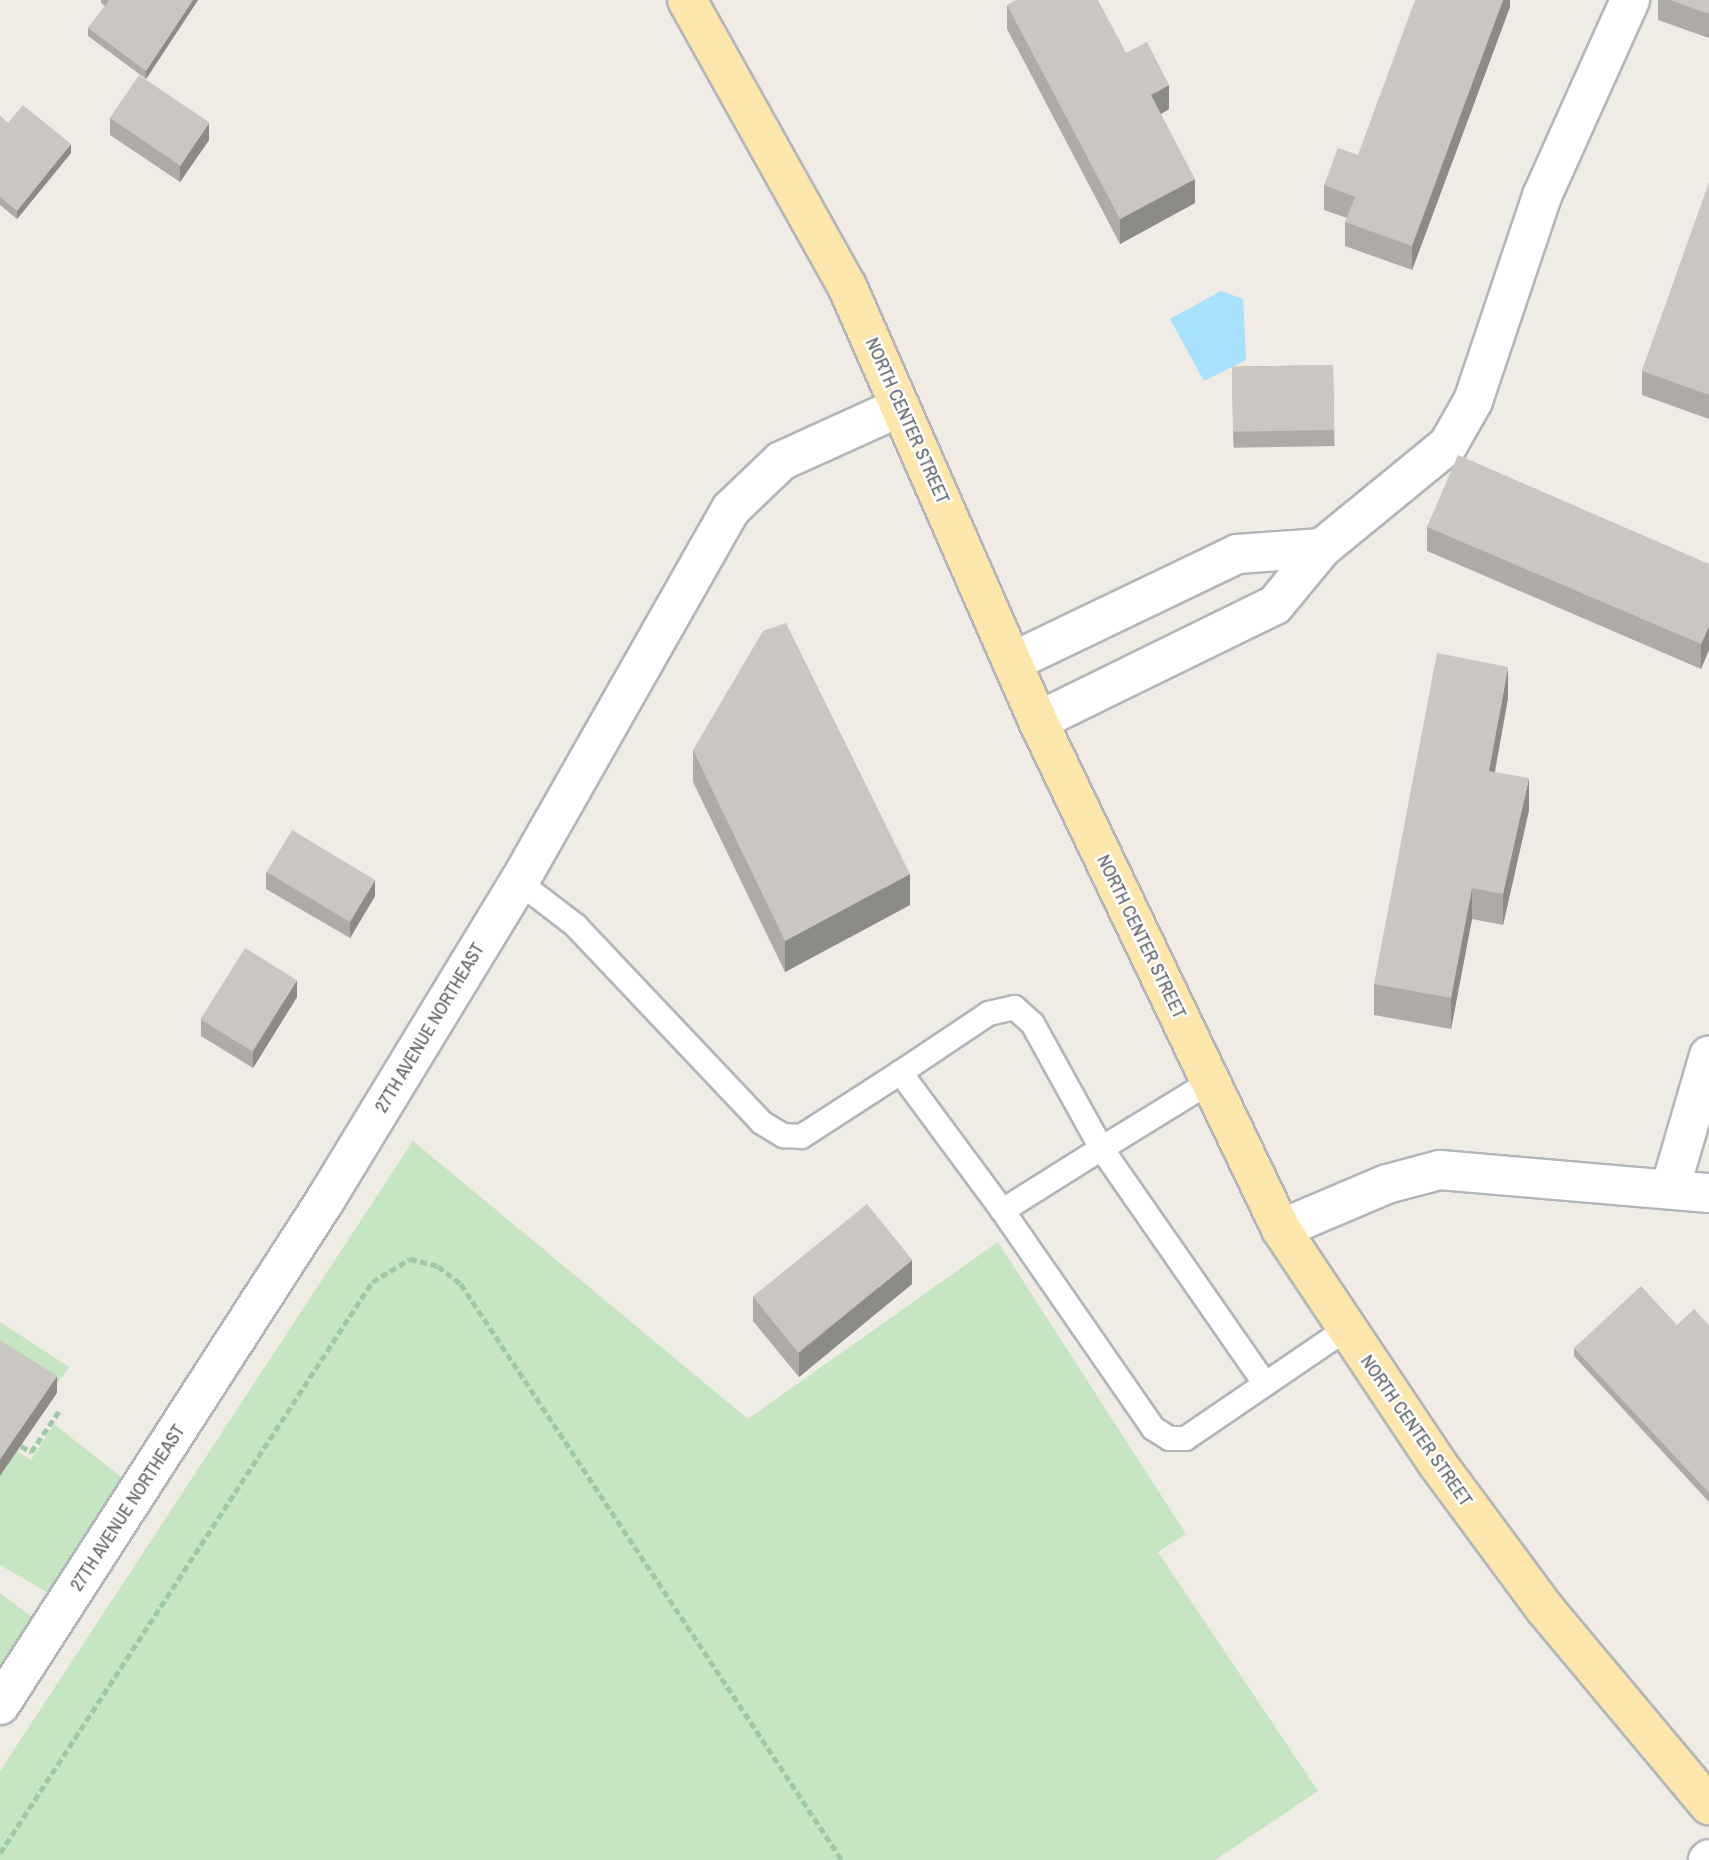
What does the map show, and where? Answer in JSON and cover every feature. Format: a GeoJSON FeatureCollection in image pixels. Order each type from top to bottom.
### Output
{"type":"FeatureCollection","features":[{"type":"Feature","properties":{"kind":"main road","name":"NORTH CENTER STREET"},"geometry":{"type":"LineString","coordinates":[[687,0],[811,215],[900,407],[1038,721],[1282,1229],[1345,1329],[1545,1609],[1709,1805]]}},
{"type":"Feature","properties":{"kind":"street"},"geometry":{"type":"LineString","coordinates":[[1038,721],[1275,605],[1322,548],[1458,430],[1542,196],[1630,0]]}},
{"type":"Feature","properties":{"kind":"street","name":"27TH AVENUE NORTHEAST"},"geometry":{"type":"LineString","coordinates":[[0,1705],[326,1199],[519,882],[731,509],[752,481],[781,461],[900,407]]}},
{"type":"Feature","properties":{"kind":"street"},"geometry":{"type":"LineString","coordinates":[[1012,662],[1237,554],[1322,548]]}},
{"type":"Feature","properties":{"kind":"street"},"geometry":{"type":"LineString","coordinates":[[1237,554],[1275,605]]}},
{"type":"Feature","properties":{"kind":"street"},"geometry":{"type":"LineString","coordinates":[[1670,1189],[1709,1056]]}},
{"type":"Feature","properties":{"kind":"street"},"geometry":{"type":"LineString","coordinates":[[1282,1229],[1387,1184],[1440,1170],[1709,1193]]}},
{"type":"Feature","properties":{"kind":"lane"},"geometry":{"type":"LineString","coordinates":[[519,882],[575,925],[761,1122],[783,1135],[801,1136],[988,1013],[1014,1007],[1032,1023],[1101,1148],[1265,1384]]}},
{"type":"Feature","properties":{"kind":"lane"},"geometry":{"type":"LineString","coordinates":[[900,1072],[1002,1210],[1153,1428],[1185,1438],[1345,1329]]}},
{"type":"Feature","properties":{"kind":"lane"},"geometry":{"type":"LineString","coordinates":[[1002,1210],[1210,1081]]}},
{"type":"Feature","properties":{"kind":"path"},"geometry":{"type":"LineString","coordinates":[[0,1853],[372,1282],[410,1259],[438,1265],[461,1284],[842,1860]]}},
{"type":"Feature","properties":{"kind":"path"},"geometry":{"type":"LineString","coordinates":[[21,1446],[31,1452],[59,1411]]}},
{"type":"Feature","properties":{"kind":"green space"},"geometry":{"type":"Polygon","coordinates":[[[413,1141],[748,1419],[998,1242],[1186,1534],[1158,1552],[1318,1791],[1215,1860],[0,1860],[0,1771],[413,1141]]]}},
{"type":"Feature","properties":{"kind":"green space"},"geometry":{"type":"Polygon","coordinates":[[[0,1322],[69,1367],[53,1390],[0,1354],[0,1322]]]}},
{"type":"Feature","properties":{"kind":"green space"},"geometry":{"type":"Polygon","coordinates":[[[54,1424],[125,1480],[54,1591],[47,1592],[0,1565],[0,1476],[17,1451],[31,1460],[54,1424]]]}},
{"type":"Feature","properties":{"kind":"green space"},"geometry":{"type":"Polygon","coordinates":[[[0,1593],[32,1617],[0,1667],[0,1593]]]}},
{"type":"Feature","properties":{"kind":"water"},"geometry":{"type":"Polygon","coordinates":[[[1221,291],[1243,299],[1246,360],[1204,381],[1170,319],[1221,291]]]}},
{"type":"Feature","properties":{"kind":"building"},"geometry":{"type":"Polygon","coordinates":[[[108,0],[193,0],[146,71],[88,28],[108,0]]]}},
{"type":"Feature","properties":{"kind":"building"},"geometry":{"type":"Polygon","coordinates":[[[1016,0],[1098,0],[1126,53],[1147,42],[1169,85],[1151,95],[1195,179],[1120,219],[1007,5],[1016,0]]]}},
{"type":"Feature","properties":{"kind":"building"},"geometry":{"type":"Polygon","coordinates":[[[1415,0],[1503,0],[1412,246],[1345,222],[1355,197],[1324,185],[1338,148],[1358,155],[1415,0]]]}},
{"type":"Feature","properties":{"kind":"building"},"geometry":{"type":"Polygon","coordinates":[[[1670,0],[1709,0],[1709,14],[1670,0]]]}},
{"type":"Feature","properties":{"kind":"building"},"geometry":{"type":"Polygon","coordinates":[[[139,75],[209,123],[180,166],[110,118],[139,75]]]}},
{"type":"Feature","properties":{"kind":"building"},"geometry":{"type":"Polygon","coordinates":[[[23,105],[71,144],[17,211],[0,197],[0,116],[8,123],[23,105]]]}},
{"type":"Feature","properties":{"kind":"building"},"geometry":{"type":"Polygon","coordinates":[[[1709,183],[1709,395],[1642,371],[1709,183]]]}},
{"type":"Feature","properties":{"kind":"building"},"geometry":{"type":"Polygon","coordinates":[[[1333,365],[1334,430],[1233,432],[1232,367],[1333,365]]]}},
{"type":"Feature","properties":{"kind":"building"},"geometry":{"type":"Polygon","coordinates":[[[1458,455],[1709,564],[1709,626],[1701,644],[1427,527],[1458,455]]]}},
{"type":"Feature","properties":{"kind":"building"},"geometry":{"type":"Polygon","coordinates":[[[786,623],[910,874],[785,941],[693,750],[763,631],[786,623]]]}},
{"type":"Feature","properties":{"kind":"building"},"geometry":{"type":"Polygon","coordinates":[[[1437,653],[1508,667],[1489,771],[1529,778],[1503,894],[1472,888],[1451,998],[1374,984],[1437,653]]]}},
{"type":"Feature","properties":{"kind":"building"},"geometry":{"type":"Polygon","coordinates":[[[292,830],[375,880],[350,922],[267,872],[292,830]]]}},
{"type":"Feature","properties":{"kind":"building"},"geometry":{"type":"Polygon","coordinates":[[[245,948],[297,980],[252,1052],[200,1019],[245,948]]]}},
{"type":"Feature","properties":{"kind":"building"},"geometry":{"type":"Polygon","coordinates":[[[867,1204],[912,1260],[798,1352],[753,1297],[867,1204]]]}},
{"type":"Feature","properties":{"kind":"building"},"geometry":{"type":"Polygon","coordinates":[[[1641,1286],[1677,1325],[1694,1309],[1709,1325],[1709,1493],[1574,1348],[1641,1286]]]}},
{"type":"Feature","properties":{"kind":"building"},"geometry":{"type":"Polygon","coordinates":[[[0,1340],[57,1376],[0,1459],[0,1340]]]}}]}
